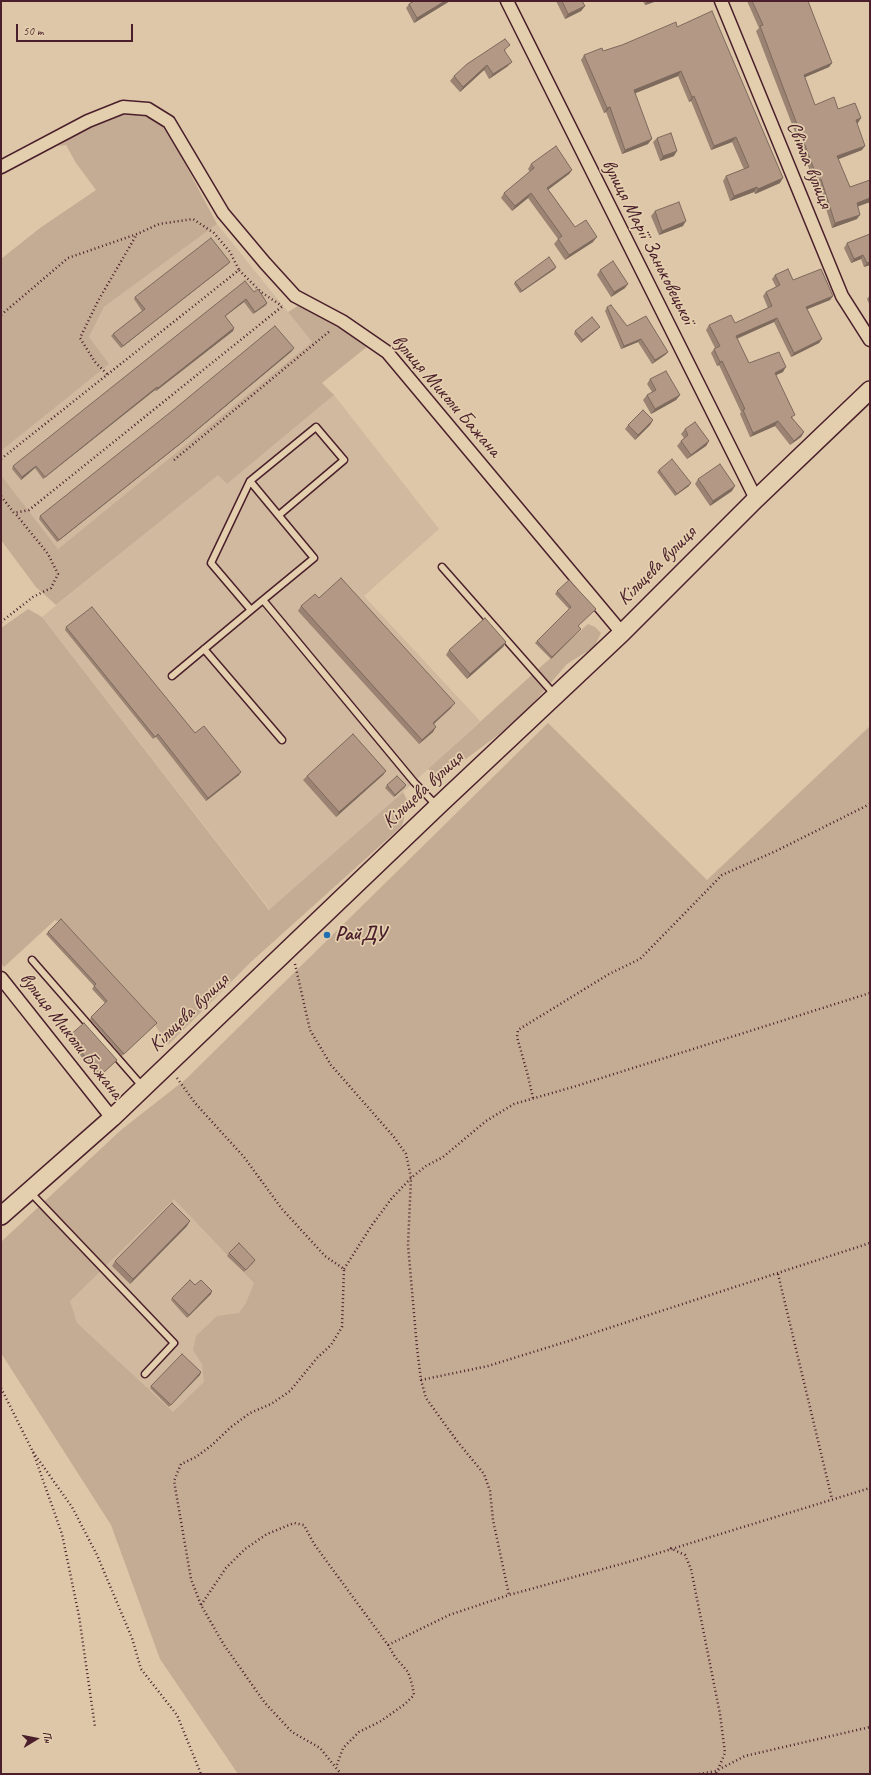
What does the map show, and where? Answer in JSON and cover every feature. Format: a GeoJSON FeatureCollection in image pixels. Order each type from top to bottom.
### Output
{"type":"FeatureCollection","features":[{"type":"Feature","properties":{"kind":"street","name":"вулиця Марії Заньковецької"},"geometry":{"type":"LineString","coordinates":[[507,1],[756,499]]}},
{"type":"Feature","properties":{"kind":"street","name":"Світла вулиця"},"geometry":{"type":"LineString","coordinates":[[721,1],[842,296],[870,340]]}},
{"type":"Feature","properties":{"kind":"street","name":"вулиця Миколи Бажана"},"geometry":{"type":"LineString","coordinates":[[1,167],[88,121],[123,107],[148,109],[169,122],[223,213],[264,263],[295,296],[342,321],[387,352],[622,633]]}},
{"type":"Feature","properties":{"kind":"street","name":"Кільцева вулиця"},"geometry":{"type":"LineString","coordinates":[[1,1216],[112,1118],[438,806],[622,633],[756,499],[870,390]]}},
{"type":"Feature","properties":{"kind":"street","name":"вулиця Миколи Бажана"},"geometry":{"type":"LineString","coordinates":[[1,978],[112,1118]]}},
{"type":"Feature","properties":{"kind":"lane"},"geometry":{"type":"LineString","coordinates":[[251,610],[211,563],[250,481],[316,427],[344,460],[279,515]]}},
{"type":"Feature","properties":{"kind":"lane"},"geometry":{"type":"LineString","coordinates":[[172,676],[314,558],[250,481]]}},
{"type":"Feature","properties":{"kind":"lane"},"geometry":{"type":"LineString","coordinates":[[442,567],[555,695]]}},
{"type":"Feature","properties":{"kind":"lane"},"geometry":{"type":"LineString","coordinates":[[263,600],[414,782],[438,806]]}},
{"type":"Feature","properties":{"kind":"lane"},"geometry":{"type":"LineString","coordinates":[[204,649],[282,740]]}},
{"type":"Feature","properties":{"kind":"lane"},"geometry":{"type":"LineString","coordinates":[[32,960],[143,1088]]}},
{"type":"Feature","properties":{"kind":"lane"},"geometry":{"type":"LineString","coordinates":[[29,1191],[174,1343],[145,1374]]}},
{"type":"Feature","properties":{"kind":"path"},"geometry":{"type":"LineString","coordinates":[[1,315],[68,258],[137,234],[159,224],[193,219],[214,233],[230,252],[239,270],[261,292],[282,306]]}},
{"type":"Feature","properties":{"kind":"path"},"geometry":{"type":"LineString","coordinates":[[107,374],[94,362],[80,338],[98,302],[137,234]]}},
{"type":"Feature","properties":{"kind":"path"},"geometry":{"type":"LineString","coordinates":[[1,459],[239,270]]}},
{"type":"Feature","properties":{"kind":"path"},"geometry":{"type":"LineString","coordinates":[[14,513],[29,510],[295,296]]}},
{"type":"Feature","properties":{"kind":"path"},"geometry":{"type":"LineString","coordinates":[[174,460],[342,321]]}},
{"type":"Feature","properties":{"kind":"path"},"geometry":{"type":"LineString","coordinates":[[1,496],[48,554],[58,574],[50,588],[33,597],[1,622]]}},
{"type":"Feature","properties":{"kind":"path"},"geometry":{"type":"LineString","coordinates":[[533,1098],[517,1037],[518,1030],[609,974],[640,959],[722,875],[776,851],[870,804]]}},
{"type":"Feature","properties":{"kind":"path"},"geometry":{"type":"LineString","coordinates":[[293,944],[294,959],[310,1030],[331,1065],[398,1142],[406,1154],[411,1178],[408,1245],[421,1380],[426,1398],[457,1441],[484,1474],[490,1491],[493,1520],[509,1595]]}},
{"type":"Feature","properties":{"kind":"path"},"geometry":{"type":"LineString","coordinates":[[341,1774],[320,1748],[292,1732],[265,1703],[224,1645],[201,1605],[191,1579],[174,1481],[181,1464],[196,1457],[250,1413],[271,1404],[290,1391],[317,1358],[331,1345],[342,1327],[344,1269],[372,1225],[392,1198],[411,1178],[426,1166],[443,1157],[486,1121],[514,1104],[870,994]]}},
{"type":"Feature","properties":{"kind":"path"},"geometry":{"type":"LineString","coordinates":[[166,1065],[195,1103],[244,1157],[282,1208],[325,1256],[344,1269]]}},
{"type":"Feature","properties":{"kind":"path"},"geometry":{"type":"LineString","coordinates":[[421,1380],[488,1366],[778,1274],[870,1243]]}},
{"type":"Feature","properties":{"kind":"path"},"geometry":{"type":"LineString","coordinates":[[778,1274],[832,1499]]}},
{"type":"Feature","properties":{"kind":"path"},"geometry":{"type":"LineString","coordinates":[[1,1388],[33,1452],[62,1534],[79,1616],[95,1728]]}},
{"type":"Feature","properties":{"kind":"path"},"geometry":{"type":"LineString","coordinates":[[33,1452],[72,1507],[97,1555],[132,1638],[141,1669],[177,1715],[200,1774]]}},
{"type":"Feature","properties":{"kind":"path"},"geometry":{"type":"LineString","coordinates":[[388,1645],[449,1615],[509,1595],[639,1559],[670,1548],[870,1488]]}},
{"type":"Feature","properties":{"kind":"path"},"geometry":{"type":"LineString","coordinates":[[201,1605],[226,1568],[245,1549],[268,1534],[294,1523],[304,1525],[314,1544],[388,1645],[395,1657],[408,1672],[414,1695],[405,1704],[381,1721],[359,1732],[343,1748],[336,1767]]}},
{"type":"Feature","properties":{"kind":"path"},"geometry":{"type":"LineString","coordinates":[[670,1548],[685,1555],[691,1569],[701,1616],[720,1714],[725,1753],[716,1772]]}},
{"type":"Feature","properties":{"kind":"path"},"geometry":{"type":"LineString","coordinates":[[698,1774],[716,1772],[746,1756],[870,1727]]}},
{"type":"Feature","properties":{"kind":"shaded area"},"geometry":{"type":"Polygon","coordinates":[[[126,112],[148,115],[165,126],[217,224],[104,307],[89,337],[109,364],[1,451],[1,259],[40,228],[96,190],[76,163],[66,145],[58,146],[91,126],[126,112]]]}},
{"type":"Feature","properties":{"kind":"shaded area"},"geometry":{"type":"Polygon","coordinates":[[[217,224],[312,342],[58,549],[1,475],[1,451],[108,364],[89,337],[104,307],[217,224]]]}},
{"type":"Feature","properties":{"kind":"shaded area"},"geometry":{"type":"Polygon","coordinates":[[[298,306],[344,328],[368,346],[322,383],[334,395],[227,484],[218,475],[56,605],[36,587],[1,540],[1,475],[58,549],[312,342],[288,312],[298,306]]]}},
{"type":"Feature","properties":{"kind":"shaded area"},"geometry":{"type":"Polygon","coordinates":[[[334,395],[439,529],[364,596],[480,721],[270,910],[42,617],[218,474],[227,484],[334,395]]]}},
{"type":"Feature","properties":{"kind":"shaded area"},"geometry":{"type":"Polygon","coordinates":[[[28,609],[42,617],[269,910],[403,792],[408,802],[402,826],[252,961],[168,1045],[155,1025],[59,922],[55,920],[4,967],[1,963],[1,628],[28,609]]]}},
{"type":"Feature","properties":{"kind":"shaded area"},"geometry":{"type":"Polygon","coordinates":[[[588,624],[595,627],[601,633],[594,647],[567,664],[529,708],[502,732],[447,773],[438,776],[428,769],[588,624]]]}},
{"type":"Feature","properties":{"kind":"shaded area"},"geometry":{"type":"Polygon","coordinates":[[[548,723],[707,880],[870,726],[870,1774],[238,1774],[160,1659],[111,1525],[1,1353],[1,1242],[121,1130],[186,1079],[548,723]],[[174,1199],[70,1301],[77,1323],[173,1412],[204,1382],[202,1364],[193,1350],[196,1336],[217,1316],[239,1313],[246,1303],[254,1283],[174,1199]]]}},
{"type":"Feature","properties":{"kind":"shaded area"},"geometry":{"type":"Polygon","coordinates":[[[169,1162],[299,1299],[168,1433],[32,1297],[169,1162]]]}},
{"type":"Feature","properties":{"kind":"building"},"geometry":{"type":"Polygon","coordinates":[[[414,1],[445,1],[417,18],[409,4],[414,1]]]}},
{"type":"Feature","properties":{"kind":"building"},"geometry":{"type":"Polygon","coordinates":[[[562,1],[582,1],[585,6],[568,14],[562,1]]]}},
{"type":"Feature","properties":{"kind":"building"},"geometry":{"type":"Polygon","coordinates":[[[752,1],[808,1],[832,63],[804,75],[815,105],[834,97],[838,109],[855,103],[861,118],[856,120],[865,146],[837,156],[850,187],[870,180],[870,198],[857,203],[860,215],[835,223],[821,179],[818,180],[760,26],[763,25],[752,1]]]}},
{"type":"Feature","properties":{"kind":"building"},"geometry":{"type":"Polygon","coordinates":[[[712,11],[783,178],[758,189],[757,187],[734,196],[726,176],[749,167],[736,137],[714,146],[694,96],[692,97],[681,71],[634,90],[652,139],[625,150],[610,107],[607,108],[584,55],[602,48],[603,51],[622,45],[676,22],[677,27],[712,11]]]}},
{"type":"Feature","properties":{"kind":"building"},"geometry":{"type":"Polygon","coordinates":[[[505,39],[510,45],[504,50],[512,62],[493,74],[487,65],[463,87],[454,76],[467,64],[505,39]]]}},
{"type":"Feature","properties":{"kind":"building"},"geometry":{"type":"Polygon","coordinates":[[[671,133],[677,151],[663,156],[657,138],[671,133]]]}},
{"type":"Feature","properties":{"kind":"building"},"geometry":{"type":"Polygon","coordinates":[[[556,146],[572,170],[547,188],[575,227],[586,220],[597,237],[569,255],[558,239],[562,236],[531,193],[515,206],[504,193],[534,168],[531,164],[556,146]]]}},
{"type":"Feature","properties":{"kind":"building"},"geometry":{"type":"Polygon","coordinates":[[[679,202],[686,221],[662,231],[655,211],[679,202]]]}},
{"type":"Feature","properties":{"kind":"building"},"geometry":{"type":"Polygon","coordinates":[[[870,234],[870,262],[867,263],[863,255],[854,259],[847,243],[870,234]]]}},
{"type":"Feature","properties":{"kind":"building"},"geometry":{"type":"Polygon","coordinates":[[[211,238],[230,262],[123,346],[113,334],[145,309],[135,297],[211,238]]]}},
{"type":"Feature","properties":{"kind":"building"},"geometry":{"type":"Polygon","coordinates":[[[549,257],[556,267],[522,291],[515,282],[549,257]]]}},
{"type":"Feature","properties":{"kind":"building"},"geometry":{"type":"Polygon","coordinates":[[[613,261],[628,284],[614,292],[600,270],[613,261]]]}},
{"type":"Feature","properties":{"kind":"building"},"geometry":{"type":"Polygon","coordinates":[[[788,269],[793,280],[821,269],[833,296],[806,307],[822,339],[794,353],[777,318],[736,336],[749,363],[779,352],[786,367],[775,373],[795,415],[791,417],[804,432],[794,441],[778,421],[753,433],[743,410],[745,409],[722,361],[720,362],[714,349],[720,346],[709,325],[731,315],[735,323],[772,306],[766,292],[780,285],[775,275],[788,269]]]}},
{"type":"Feature","properties":{"kind":"building"},"geometry":{"type":"Polygon","coordinates":[[[245,281],[254,292],[258,289],[267,303],[255,312],[246,299],[225,316],[234,328],[158,388],[157,387],[45,477],[36,466],[22,477],[13,466],[245,281]]]}},
{"type":"Feature","properties":{"kind":"building"},"geometry":{"type":"Polygon","coordinates":[[[611,305],[627,326],[646,316],[668,352],[655,360],[641,339],[624,346],[607,307],[611,305]]]}},
{"type":"Feature","properties":{"kind":"building"},"geometry":{"type":"Polygon","coordinates":[[[592,317],[600,327],[583,340],[575,331],[592,317]]]}},
{"type":"Feature","properties":{"kind":"building"},"geometry":{"type":"Polygon","coordinates":[[[275,326],[294,348],[186,439],[59,540],[40,516],[172,411],[275,326]]]}},
{"type":"Feature","properties":{"kind":"building"},"geometry":{"type":"Polygon","coordinates":[[[666,371],[680,395],[655,409],[647,395],[656,390],[650,379],[666,371]]]}},
{"type":"Feature","properties":{"kind":"building"},"geometry":{"type":"Polygon","coordinates":[[[643,410],[653,420],[638,435],[628,425],[643,410]]]}},
{"type":"Feature","properties":{"kind":"building"},"geometry":{"type":"Polygon","coordinates":[[[695,422],[709,441],[691,455],[681,441],[688,435],[685,429],[695,422]]]}},
{"type":"Feature","properties":{"kind":"building"},"geometry":{"type":"Polygon","coordinates":[[[672,459],[691,483],[677,494],[659,470],[672,459]]]}},
{"type":"Feature","properties":{"kind":"building"},"geometry":{"type":"Polygon","coordinates":[[[720,464],[735,486],[713,501],[698,479],[720,464]]]}},
{"type":"Feature","properties":{"kind":"building"},"geometry":{"type":"Polygon","coordinates":[[[341,578],[455,703],[433,723],[436,727],[422,740],[301,606],[315,594],[319,598],[341,578]]]}},
{"type":"Feature","properties":{"kind":"building"},"geometry":{"type":"Polygon","coordinates":[[[569,580],[596,609],[578,626],[581,629],[552,657],[537,641],[571,607],[557,591],[569,580]]]}},
{"type":"Feature","properties":{"kind":"building"},"geometry":{"type":"Polygon","coordinates":[[[92,607],[195,733],[204,726],[241,772],[208,798],[158,734],[155,737],[66,627],[92,607]]]}},
{"type":"Feature","properties":{"kind":"building"},"geometry":{"type":"Polygon","coordinates":[[[485,618],[506,642],[470,674],[449,650],[485,618]]]}},
{"type":"Feature","properties":{"kind":"building"},"geometry":{"type":"Polygon","coordinates":[[[353,734],[386,771],[339,812],[307,776],[353,734]]]}},
{"type":"Feature","properties":{"kind":"building"},"geometry":{"type":"Polygon","coordinates":[[[397,776],[406,785],[395,795],[387,785],[397,776]]]}},
{"type":"Feature","properties":{"kind":"building"},"geometry":{"type":"Polygon","coordinates":[[[61,919],[157,1023],[124,1054],[91,1017],[107,1001],[94,986],[96,984],[48,932],[61,919]]]}},
{"type":"Feature","properties":{"kind":"building"},"geometry":{"type":"Polygon","coordinates":[[[84,1023],[117,1060],[101,1075],[68,1037],[84,1023]]]}},
{"type":"Feature","properties":{"kind":"building"},"geometry":{"type":"Polygon","coordinates":[[[172,1203],[190,1221],[133,1279],[115,1261],[172,1203]]]}},
{"type":"Feature","properties":{"kind":"building"},"geometry":{"type":"Polygon","coordinates":[[[239,1243],[255,1260],[246,1270],[229,1253],[239,1243]]]}},
{"type":"Feature","properties":{"kind":"building"},"geometry":{"type":"Polygon","coordinates":[[[190,1280],[195,1285],[201,1280],[212,1291],[189,1315],[172,1298],[190,1280]]]}},
{"type":"Feature","properties":{"kind":"building"},"geometry":{"type":"Polygon","coordinates":[[[182,1354],[201,1372],[171,1405],[151,1386],[182,1354]]]}},
{"type":"Feature","properties":{"kind":"place","name":"РайДУ"},"geometry":{"type":"Point","coordinates":[327,935]}}]}
